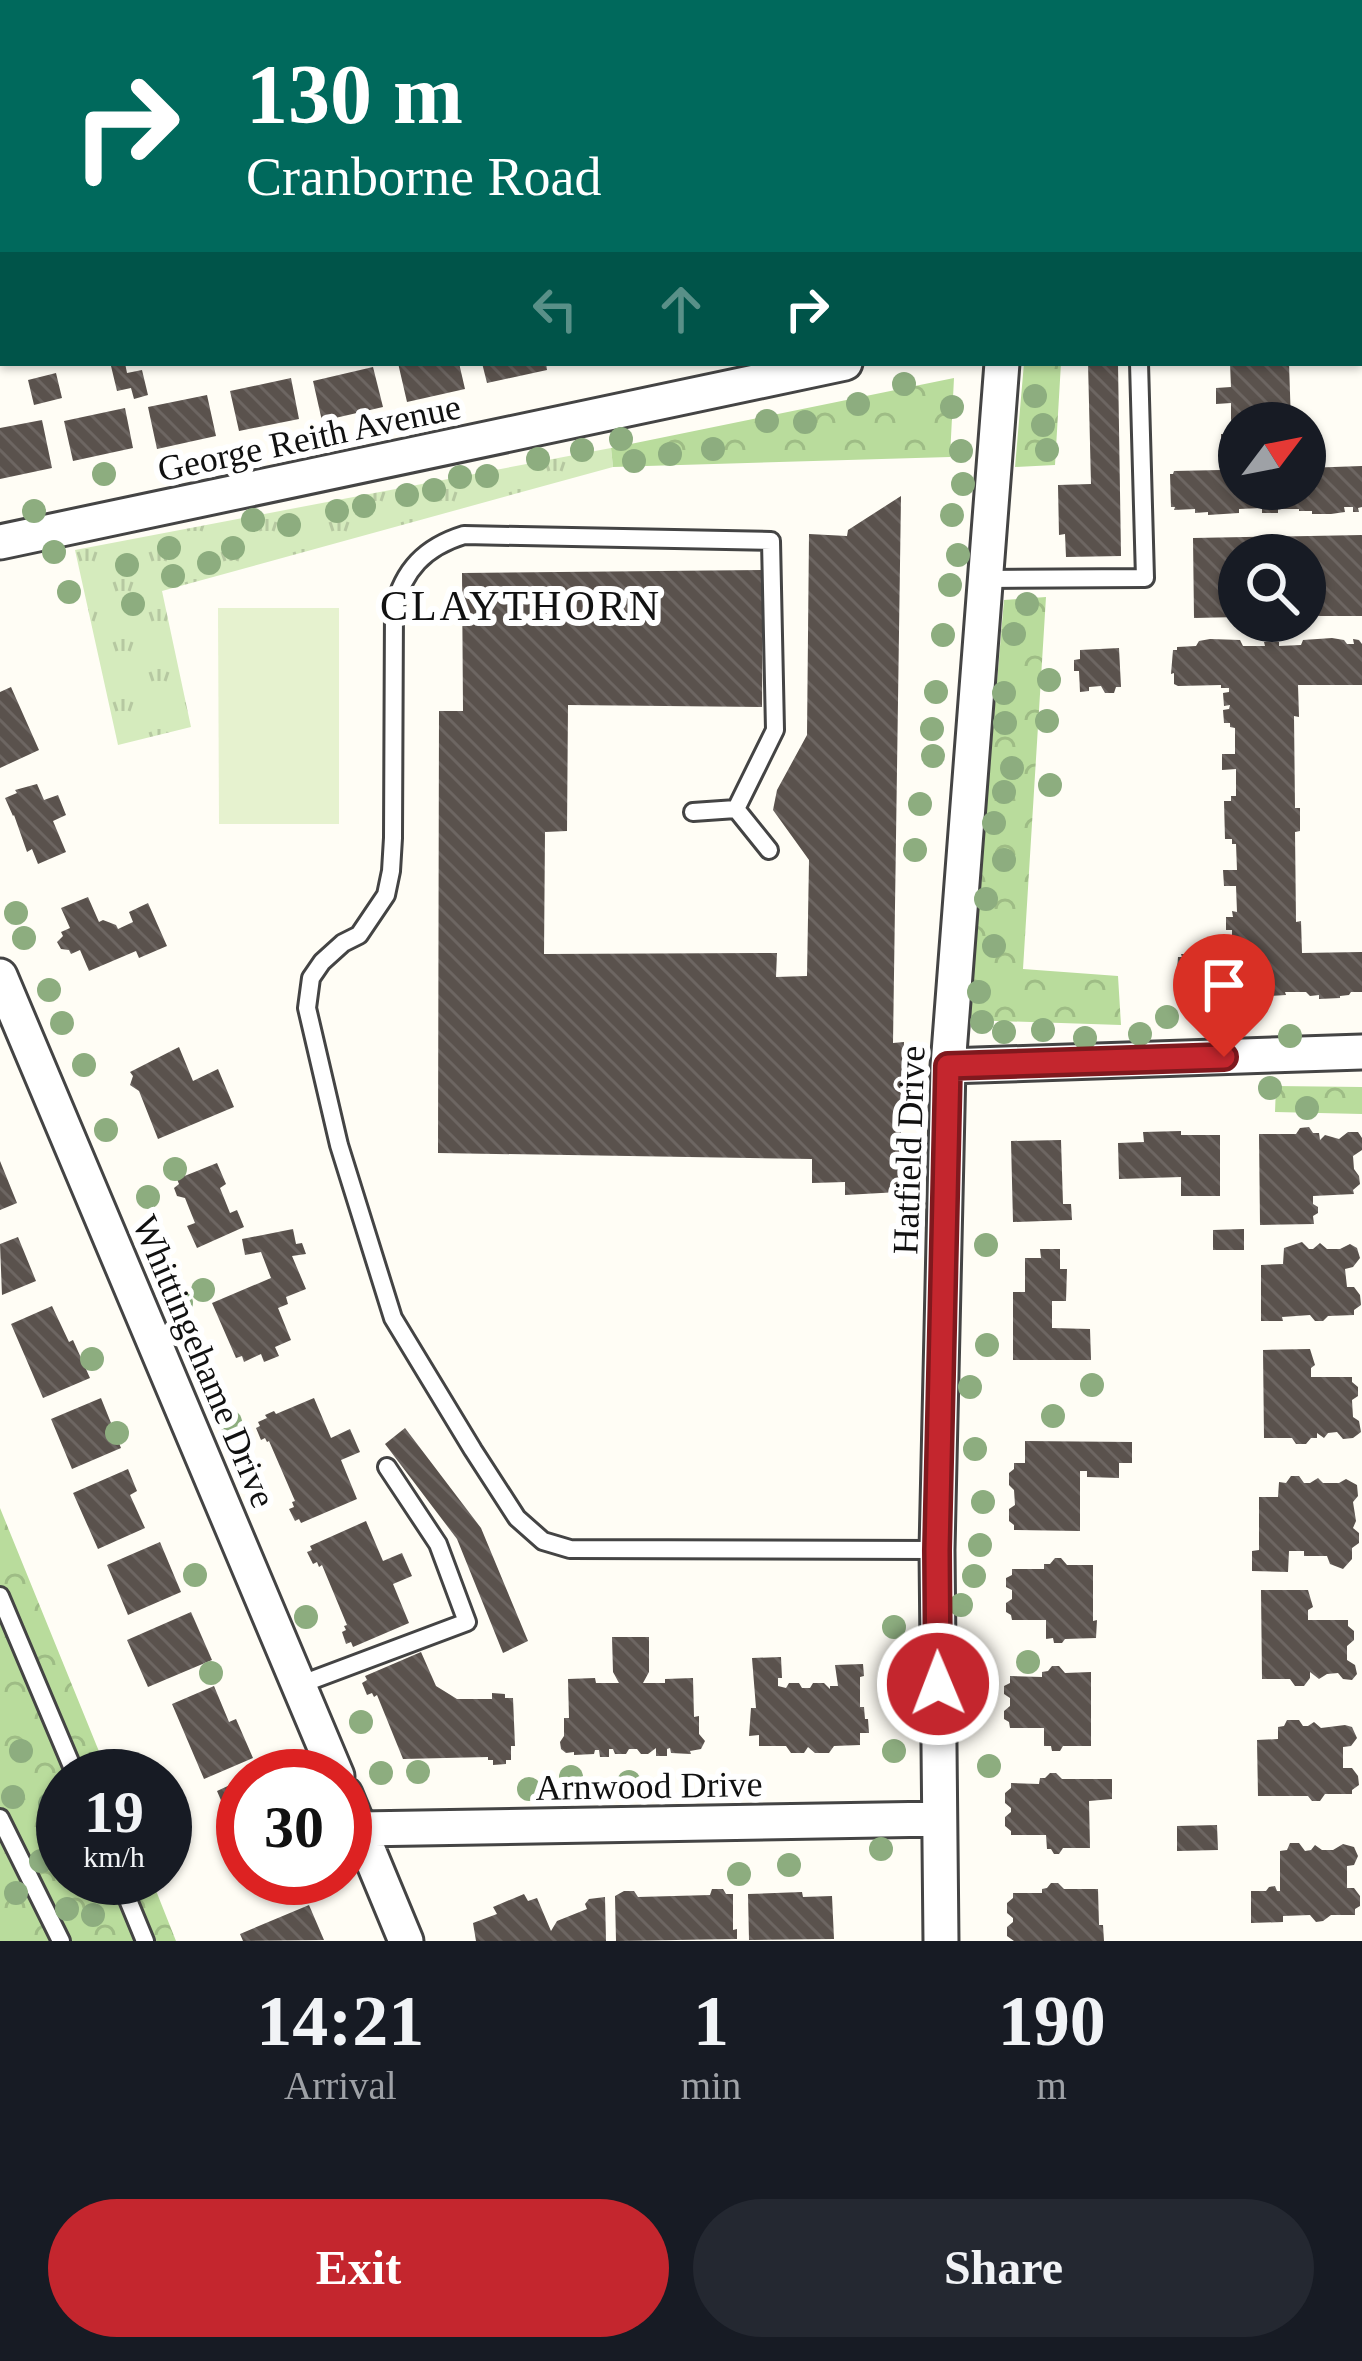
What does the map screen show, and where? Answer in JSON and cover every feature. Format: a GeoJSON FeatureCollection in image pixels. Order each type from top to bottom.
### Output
{"type":"FeatureCollection","features":[{"type":"Feature","properties":{"kind":"street","name":"George Reith Avenue"},"geometry":{"type":"LineString","coordinates":[[0,542],[830,366]]}},
{"type":"Feature","properties":{"kind":"street","name":"Hatfield Drive"},"geometry":{"type":"LineString","coordinates":[[941,1941],[937,1550],[948,1066],[1002,366]]}},
{"type":"Feature","properties":{"kind":"street","name":"Whittingehame Drive"},"geometry":{"type":"LineString","coordinates":[[0,976],[326,1749]]}},
{"type":"Feature","properties":{"kind":"street"},"geometry":{"type":"LineString","coordinates":[[948,1066],[1362,1052]]}},
{"type":"Feature","properties":{"kind":"street","name":"Arnwood Drive"},"geometry":{"type":"LineString","coordinates":[[372,1829],[939,1819]]}},
{"type":"Feature","properties":{"kind":"street"},"geometry":{"type":"LineString","coordinates":[[372,1858],[406,1941]]}},
{"type":"Feature","properties":{"kind":"lane"},"geometry":{"type":"LineString","coordinates":[[983,579],[1145,578],[1139,366]]}},
{"type":"Feature","properties":{"kind":"lane"},"geometry":{"type":"LineString","coordinates":[[736,809],[775,730],[771,541],[464,536],[428,551],[409,570],[394,609],[393,838],[386,895],[359,935],[333,952],[311,978],[307,1008],[339,1145],[393,1318],[517,1519],[543,1541],[570,1549],[937,1550]]}},
{"type":"Feature","properties":{"kind":"lane"},"geometry":{"type":"LineString","coordinates":[[693,812],[736,809]]}},
{"type":"Feature","properties":{"kind":"lane"},"geometry":{"type":"LineString","coordinates":[[736,809],[769,850]]}},
{"type":"Feature","properties":{"kind":"lane"},"geometry":{"type":"LineString","coordinates":[[299,1685],[467,1622],[438,1544],[387,1467]]}},
{"type":"Feature","properties":{"kind":"lane"},"geometry":{"type":"LineString","coordinates":[[0,1596],[65,1749]]}},
{"type":"Feature","properties":{"kind":"lane"},"geometry":{"type":"LineString","coordinates":[[0,1818],[61,1941]]}},
{"type":"Feature","properties":{"kind":"lane"},"geometry":{"type":"LineString","coordinates":[[130,1905],[145,1941]]}},
{"type":"Feature","properties":{"kind":"green space"},"geometry":{"type":"Polygon","coordinates":[[[1024,366],[1061,366],[1055,465],[1015,467],[1024,366]]]}},
{"type":"Feature","properties":{"kind":"green space"},"geometry":{"type":"Polygon","coordinates":[[[954,378],[950,457],[613,467],[611,448],[954,378]]]}},
{"type":"Feature","properties":{"kind":"green space"},"geometry":{"type":"Polygon","coordinates":[[[611,448],[613,467],[162,591],[191,727],[118,745],[75,550],[611,448]]]}},
{"type":"Feature","properties":{"kind":"green space"},"geometry":{"type":"Polygon","coordinates":[[[1046,597],[1023,969],[1118,976],[1121,1025],[968,1020],[1004,600],[1046,597]]]}},
{"type":"Feature","properties":{"kind":"green space"},"geometry":{"type":"Polygon","coordinates":[[[218,608],[339,608],[339,824],[219,824],[218,608]]]}},
{"type":"Feature","properties":{"kind":"green space"},"geometry":{"type":"Polygon","coordinates":[[[1276,1086],[1362,1087],[1362,1114],[1275,1112],[1276,1086]]]}},
{"type":"Feature","properties":{"kind":"green space"},"geometry":{"type":"Polygon","coordinates":[[[0,1508],[98,1749],[36,1749],[36,1905],[162,1905],[176,1941],[0,1941],[0,1508]]]}},
{"type":"Feature","properties":{"kind":"building"},"geometry":{"type":"Polygon","coordinates":[[[111,366],[126,366],[127,373],[142,370],[148,395],[134,399],[131,388],[117,391],[111,366]]]}},
{"type":"Feature","properties":{"kind":"building"},"geometry":{"type":"Polygon","coordinates":[[[399,366],[460,366],[465,389],[407,402],[399,366]]]}},
{"type":"Feature","properties":{"kind":"building"},"geometry":{"type":"Polygon","coordinates":[[[483,366],[546,366],[547,370],[487,383],[483,366]]]}},
{"type":"Feature","properties":{"kind":"building"},"geometry":{"type":"Polygon","coordinates":[[[1088,366],[1118,366],[1121,556],[1066,557],[1065,534],[1059,535],[1058,485],[1091,484],[1088,366]]]}},
{"type":"Feature","properties":{"kind":"building"},"geometry":{"type":"Polygon","coordinates":[[[1230,366],[1289,366],[1290,402],[1216,404],[1216,388],[1231,387],[1230,366]]]}},
{"type":"Feature","properties":{"kind":"building"},"geometry":{"type":"Polygon","coordinates":[[[373,367],[383,407],[322,421],[313,381],[373,367]]]}},
{"type":"Feature","properties":{"kind":"building"},"geometry":{"type":"Polygon","coordinates":[[[56,373],[62,398],[34,405],[28,380],[56,373]]]}},
{"type":"Feature","properties":{"kind":"building"},"geometry":{"type":"Polygon","coordinates":[[[291,378],[299,419],[239,431],[230,391],[291,378]]]}},
{"type":"Feature","properties":{"kind":"building"},"geometry":{"type":"Polygon","coordinates":[[[207,395],[216,436],[157,449],[148,407],[207,395]]]}},
{"type":"Feature","properties":{"kind":"building"},"geometry":{"type":"Polygon","coordinates":[[[125,408],[133,448],[73,461],[64,421],[125,408]]]}},
{"type":"Feature","properties":{"kind":"building"},"geometry":{"type":"Polygon","coordinates":[[[42,420],[52,468],[0,479],[0,428],[42,420]]]}},
{"type":"Feature","properties":{"kind":"building"},"geometry":{"type":"Polygon","coordinates":[[[1362,466],[1359,512],[1353,512],[1353,507],[1331,514],[1299,511],[1326,510],[1326,467],[1362,466]]]}},
{"type":"Feature","properties":{"kind":"building"},"geometry":{"type":"Polygon","coordinates":[[[1218,470],[1218,510],[1239,513],[1174,510],[1170,474],[1218,470]]]}},
{"type":"Feature","properties":{"kind":"building"},"geometry":{"type":"Polygon","coordinates":[[[901,496],[893,1043],[904,1042],[899,1192],[845,1195],[845,1182],[812,1183],[812,1159],[438,1153],[439,711],[463,711],[462,573],[763,570],[762,707],[568,705],[567,831],[545,832],[544,954],[777,953],[776,977],[807,976],[809,860],[773,810],[777,790],[807,735],[809,534],[847,536],[848,530],[901,496]]]}},
{"type":"Feature","properties":{"kind":"building"},"geometry":{"type":"Polygon","coordinates":[[[1362,535],[1362,616],[1326,616],[1326,536],[1362,535]]]}},
{"type":"Feature","properties":{"kind":"building"},"geometry":{"type":"Polygon","coordinates":[[[1193,538],[1218,538],[1218,617],[1194,618],[1193,538]]]}},
{"type":"Feature","properties":{"kind":"building"},"geometry":{"type":"Polygon","coordinates":[[[1326,638],[1347,644],[1359,640],[1362,685],[1298,685],[1299,717],[1294,716],[1295,808],[1300,808],[1300,831],[1295,832],[1296,922],[1301,921],[1302,953],[1362,952],[1362,992],[1319,999],[1306,992],[1249,993],[1234,999],[1182,994],[1176,981],[1181,954],[1232,950],[1226,917],[1237,912],[1236,886],[1224,886],[1223,870],[1237,870],[1236,844],[1225,839],[1224,801],[1236,796],[1236,769],[1222,770],[1222,754],[1235,754],[1235,728],[1224,723],[1223,710],[1230,705],[1224,706],[1223,693],[1229,688],[1174,684],[1173,650],[1210,639],[1243,646],[1279,642],[1279,646],[1326,638]]]}},
{"type":"Feature","properties":{"kind":"building"},"geometry":{"type":"Polygon","coordinates":[[[1119,648],[1121,687],[1114,693],[1105,693],[1101,686],[1080,692],[1074,660],[1080,659],[1080,650],[1119,648]]]}},
{"type":"Feature","properties":{"kind":"building"},"geometry":{"type":"Polygon","coordinates":[[[11,687],[39,750],[0,768],[0,692],[11,687]]]}},
{"type":"Feature","properties":{"kind":"building"},"geometry":{"type":"Polygon","coordinates":[[[37,784],[44,800],[58,795],[66,815],[53,821],[66,852],[38,864],[32,849],[27,852],[5,798],[37,784]]]}},
{"type":"Feature","properties":{"kind":"building"},"geometry":{"type":"Polygon","coordinates":[[[88,897],[99,922],[118,929],[133,922],[129,912],[148,903],[167,946],[139,958],[136,951],[89,971],[80,950],[71,954],[57,942],[61,932],[70,928],[61,908],[88,897]]]}},
{"type":"Feature","properties":{"kind":"building"},"geometry":{"type":"Polygon","coordinates":[[[179,1047],[193,1081],[218,1069],[234,1107],[158,1139],[139,1091],[130,1085],[130,1072],[179,1047]]]}},
{"type":"Feature","properties":{"kind":"building"},"geometry":{"type":"Polygon","coordinates":[[[1309,1127],[1319,1133],[1320,1140],[1325,1135],[1339,1139],[1358,1132],[1362,1150],[1353,1156],[1360,1184],[1354,1194],[1313,1196],[1318,1207],[1314,1224],[1260,1225],[1259,1134],[1296,1134],[1309,1127]]]}},
{"type":"Feature","properties":{"kind":"building"},"geometry":{"type":"Polygon","coordinates":[[[1181,1131],[1181,1135],[1220,1135],[1220,1196],[1181,1196],[1181,1177],[1119,1179],[1118,1143],[1144,1142],[1143,1132],[1181,1131]]]}},
{"type":"Feature","properties":{"kind":"building"},"geometry":{"type":"Polygon","coordinates":[[[1061,1140],[1063,1204],[1071,1204],[1072,1220],[1013,1222],[1011,1141],[1061,1140]]]}},
{"type":"Feature","properties":{"kind":"building"},"geometry":{"type":"Polygon","coordinates":[[[0,1161],[17,1203],[0,1210],[0,1161]]]}},
{"type":"Feature","properties":{"kind":"building"},"geometry":{"type":"Polygon","coordinates":[[[217,1163],[230,1213],[237,1210],[244,1227],[197,1248],[187,1226],[195,1223],[185,1198],[177,1196],[174,1188],[177,1179],[217,1163]]]}},
{"type":"Feature","properties":{"kind":"building"},"geometry":{"type":"Polygon","coordinates":[[[293,1229],[296,1244],[302,1243],[306,1254],[292,1256],[306,1289],[286,1297],[288,1304],[278,1308],[291,1340],[275,1347],[279,1356],[264,1362],[261,1354],[244,1362],[242,1356],[236,1358],[212,1303],[271,1278],[261,1252],[245,1255],[242,1239],[293,1229]]]}},
{"type":"Feature","properties":{"kind":"building"},"geometry":{"type":"Polygon","coordinates":[[[1244,1229],[1244,1250],[1213,1250],[1213,1230],[1244,1229]]]}},
{"type":"Feature","properties":{"kind":"building"},"geometry":{"type":"Polygon","coordinates":[[[18,1237],[36,1281],[2,1295],[0,1244],[18,1237]]]}},
{"type":"Feature","properties":{"kind":"building"},"geometry":{"type":"Polygon","coordinates":[[[1302,1242],[1309,1249],[1320,1243],[1327,1249],[1350,1244],[1357,1248],[1360,1258],[1345,1269],[1347,1287],[1354,1287],[1360,1295],[1361,1305],[1354,1315],[1328,1316],[1323,1321],[1310,1315],[1261,1321],[1261,1265],[1283,1264],[1284,1248],[1302,1242]]]}},
{"type":"Feature","properties":{"kind":"building"},"geometry":{"type":"Polygon","coordinates":[[[1040,1249],[1060,1249],[1060,1269],[1067,1269],[1066,1301],[1052,1301],[1052,1328],[1090,1329],[1091,1360],[1013,1360],[1013,1292],[1025,1292],[1025,1258],[1041,1258],[1040,1249]]]}},
{"type":"Feature","properties":{"kind":"building"},"geometry":{"type":"Polygon","coordinates":[[[52,1306],[90,1378],[43,1398],[11,1324],[52,1306]]]}},
{"type":"Feature","properties":{"kind":"building"},"geometry":{"type":"Polygon","coordinates":[[[1310,1349],[1315,1365],[1311,1377],[1352,1377],[1358,1387],[1358,1396],[1352,1400],[1353,1417],[1361,1432],[1343,1439],[1337,1432],[1324,1438],[1317,1433],[1306,1444],[1296,1444],[1292,1438],[1264,1438],[1263,1350],[1310,1349]]]}},
{"type":"Feature","properties":{"kind":"building"},"geometry":{"type":"Polygon","coordinates":[[[101,1398],[121,1448],[72,1469],[51,1419],[101,1398]]]}},
{"type":"Feature","properties":{"kind":"building"},"geometry":{"type":"Polygon","coordinates":[[[314,1398],[331,1438],[350,1429],[360,1452],[341,1460],[357,1499],[301,1523],[289,1509],[295,1501],[269,1441],[261,1440],[256,1428],[265,1415],[314,1398]]]}},
{"type":"Feature","properties":{"kind":"building"},"geometry":{"type":"Polygon","coordinates":[[[405,1428],[481,1528],[528,1641],[503,1653],[457,1539],[385,1444],[405,1428]]]}},
{"type":"Feature","properties":{"kind":"building"},"geometry":{"type":"Polygon","coordinates":[[[1025,1441],[1132,1442],[1132,1463],[1119,1463],[1119,1478],[1087,1477],[1087,1471],[1080,1471],[1080,1531],[1014,1530],[1009,1521],[1009,1509],[1015,1505],[1009,1473],[1014,1463],[1025,1463],[1025,1441]]]}},
{"type":"Feature","properties":{"kind":"building"},"geometry":{"type":"Polygon","coordinates":[[[128,1469],[137,1491],[130,1495],[145,1528],[98,1549],[73,1493],[128,1469]]]}},
{"type":"Feature","properties":{"kind":"building"},"geometry":{"type":"Polygon","coordinates":[[[1291,1476],[1299,1476],[1304,1483],[1318,1478],[1323,1483],[1346,1479],[1357,1485],[1353,1528],[1359,1533],[1359,1543],[1343,1569],[1330,1564],[1327,1556],[1289,1551],[1288,1572],[1252,1571],[1252,1551],[1259,1550],[1259,1497],[1278,1497],[1279,1482],[1286,1483],[1291,1476]]]}},
{"type":"Feature","properties":{"kind":"building"},"geometry":{"type":"Polygon","coordinates":[[[366,1521],[383,1561],[402,1553],[412,1576],[393,1584],[409,1623],[353,1647],[351,1642],[346,1644],[342,1632],[347,1625],[322,1565],[313,1564],[307,1552],[310,1546],[366,1521]]]}},
{"type":"Feature","properties":{"kind":"building"},"geometry":{"type":"Polygon","coordinates":[[[160,1542],[181,1592],[128,1615],[107,1565],[160,1542]]]}},
{"type":"Feature","properties":{"kind":"building"},"geometry":{"type":"Polygon","coordinates":[[[1055,1558],[1067,1565],[1093,1565],[1096,1638],[1054,1643],[1053,1638],[1046,1639],[1046,1620],[1012,1620],[1006,1612],[1012,1590],[1006,1587],[1006,1578],[1012,1569],[1044,1569],[1055,1558]]]}},
{"type":"Feature","properties":{"kind":"building"},"geometry":{"type":"Polygon","coordinates":[[[1261,1590],[1308,1590],[1313,1607],[1308,1620],[1348,1620],[1354,1640],[1347,1646],[1347,1660],[1355,1665],[1357,1674],[1352,1680],[1338,1673],[1319,1679],[1310,1672],[1304,1686],[1295,1686],[1290,1679],[1262,1679],[1261,1590]]]}},
{"type":"Feature","properties":{"kind":"building"},"geometry":{"type":"Polygon","coordinates":[[[191,1612],[212,1660],[148,1687],[127,1640],[191,1612]]]}},
{"type":"Feature","properties":{"kind":"building"},"geometry":{"type":"Polygon","coordinates":[[[612,1637],[649,1637],[649,1672],[643,1683],[693,1678],[694,1717],[699,1716],[699,1734],[705,1741],[701,1749],[691,1754],[671,1753],[670,1748],[667,1756],[656,1756],[656,1748],[648,1754],[629,1749],[626,1754],[615,1754],[609,1749],[609,1757],[600,1757],[599,1750],[574,1755],[561,1749],[564,1718],[569,1718],[568,1679],[619,1683],[613,1672],[612,1637]]]}},
{"type":"Feature","properties":{"kind":"building"},"geometry":{"type":"Polygon","coordinates":[[[421,1652],[436,1686],[457,1699],[492,1699],[492,1693],[513,1698],[515,1746],[506,1764],[493,1765],[488,1757],[403,1759],[377,1695],[367,1695],[362,1683],[365,1676],[421,1652]]]}},
{"type":"Feature","properties":{"kind":"building"},"geometry":{"type":"Polygon","coordinates":[[[781,1657],[778,1686],[786,1688],[789,1683],[810,1688],[813,1683],[824,1683],[830,1689],[838,1686],[835,1665],[863,1664],[860,1707],[864,1707],[869,1733],[860,1733],[860,1745],[834,1746],[829,1753],[815,1753],[808,1747],[804,1753],[791,1753],[786,1746],[759,1746],[759,1735],[749,1736],[751,1708],[756,1708],[752,1658],[781,1657]]]}},
{"type":"Feature","properties":{"kind":"building"},"geometry":{"type":"Polygon","coordinates":[[[1052,1666],[1065,1673],[1091,1672],[1091,1746],[1052,1751],[1051,1746],[1044,1746],[1044,1728],[1010,1728],[1004,1719],[1010,1698],[1004,1686],[1010,1683],[1010,1676],[1042,1677],[1052,1666]]]}},
{"type":"Feature","properties":{"kind":"building"},"geometry":{"type":"Polygon","coordinates":[[[214,1686],[229,1722],[236,1719],[249,1749],[216,1749],[216,1774],[204,1779],[172,1704],[214,1686]]]}},
{"type":"Feature","properties":{"kind":"building"},"geometry":{"type":"Polygon","coordinates":[[[1287,1720],[1299,1720],[1303,1726],[1314,1722],[1321,1728],[1352,1727],[1357,1738],[1343,1747],[1343,1768],[1352,1768],[1358,1776],[1359,1785],[1352,1794],[1325,1794],[1320,1801],[1308,1796],[1258,1796],[1257,1740],[1278,1739],[1278,1727],[1287,1720]]]}},
{"type":"Feature","properties":{"kind":"building"},"geometry":{"type":"Polygon","coordinates":[[[1050,1773],[1062,1779],[1112,1779],[1112,1799],[1089,1801],[1090,1848],[1063,1848],[1054,1854],[1047,1849],[1046,1835],[1011,1835],[1005,1826],[1011,1808],[1005,1803],[1005,1793],[1011,1783],[1039,1784],[1050,1773]]]}},
{"type":"Feature","properties":{"kind":"building"},"geometry":{"type":"Polygon","coordinates":[[[1217,1825],[1218,1850],[1177,1851],[1177,1826],[1217,1825]]]}},
{"type":"Feature","properties":{"kind":"building"},"geometry":{"type":"Polygon","coordinates":[[[1299,1843],[1305,1851],[1315,1845],[1322,1850],[1343,1844],[1354,1847],[1358,1856],[1354,1865],[1347,1866],[1347,1888],[1354,1888],[1360,1896],[1355,1915],[1331,1915],[1316,1922],[1310,1915],[1283,1916],[1283,1922],[1251,1923],[1251,1891],[1275,1886],[1280,1891],[1280,1851],[1299,1843]]]}},
{"type":"Feature","properties":{"kind":"building"},"geometry":{"type":"Polygon","coordinates":[[[1051,1883],[1064,1889],[1098,1889],[1104,1941],[1014,1941],[1007,1936],[1013,1918],[1007,1913],[1007,1903],[1013,1893],[1042,1893],[1051,1883]]]}},
{"type":"Feature","properties":{"kind":"building"},"geometry":{"type":"Polygon","coordinates":[[[712,1889],[733,1894],[737,1939],[616,1941],[615,1896],[624,1891],[634,1891],[638,1897],[710,1895],[712,1889]]]}},
{"type":"Feature","properties":{"kind":"building"},"geometry":{"type":"Polygon","coordinates":[[[802,1892],[803,1897],[832,1896],[834,1939],[749,1940],[748,1894],[802,1892]]]}},
{"type":"Feature","properties":{"kind":"building"},"geometry":{"type":"Polygon","coordinates":[[[524,1894],[528,1901],[537,1898],[551,1931],[557,1921],[587,1909],[589,1899],[605,1897],[606,1941],[476,1941],[473,1923],[497,1914],[493,1907],[524,1894]]]}},
{"type":"Feature","properties":{"kind":"building"},"geometry":{"type":"Polygon","coordinates":[[[309,1905],[324,1940],[243,1941],[240,1934],[309,1905]]]}},
{"type":"Feature","properties":{"kind":"district","name":"CLAYTHORN"},"geometry":{"type":"Point","coordinates":[521,605]}},
{"type":"Feature","properties":{"kind":"route"},"geometry":{"type":"LineString","coordinates":[[938,1684],[948,1066],[1224,1057]]}}]}
